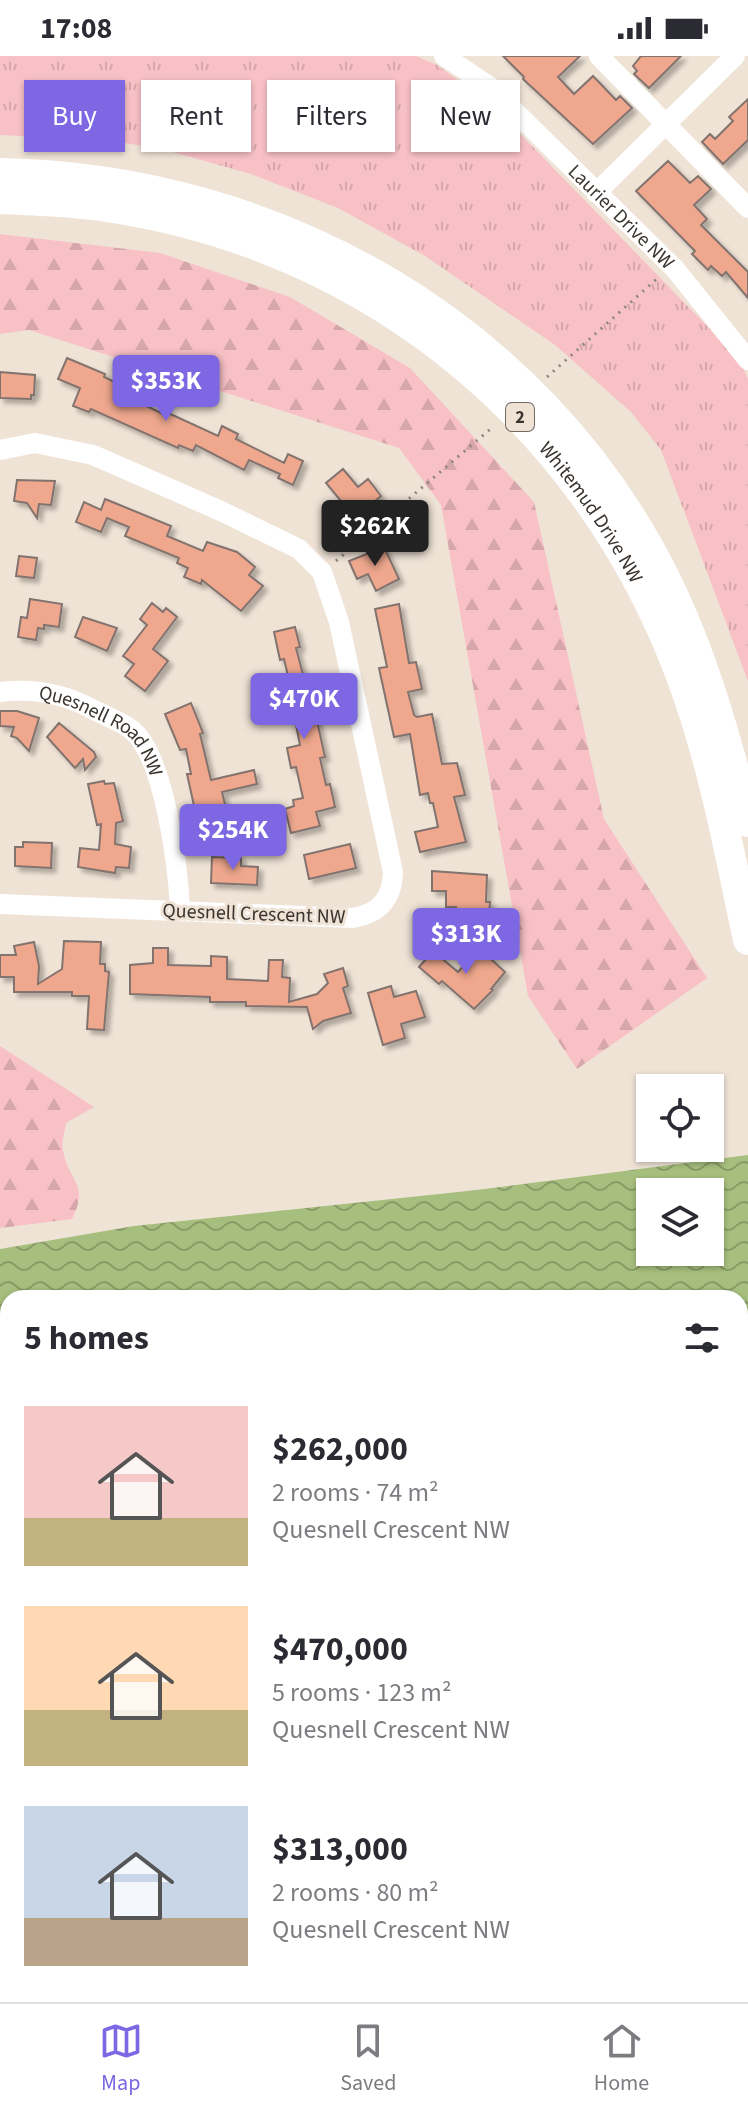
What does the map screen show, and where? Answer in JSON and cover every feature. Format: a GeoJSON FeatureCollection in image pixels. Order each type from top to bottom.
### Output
{"type":"FeatureCollection","features":[{"type":"Feature","properties":{"kind":"highway","name":"Whitemud Drive NW"},"geometry":{"type":"LineString","coordinates":[[0,173],[111,181],[202,202],[269,223],[377,274],[459,328],[487,352],[571,435],[603,477],[651,551],[712,691],[748,822]]}},
{"type":"Feature","properties":{"kind":"highway","name":"Whitemud Drive NW"},"geometry":{"type":"LineString","coordinates":[[0,199],[120,208],[195,225],[279,254],[344,284],[411,324],[453,355],[502,399],[560,461],[585,494],[631,565],[665,636],[691,707],[718,804],[748,940]]}},
{"type":"Feature","properties":{"kind":"street","name":"Laurier Drive NW"},"geometry":{"type":"LineString","coordinates":[[444,56],[489,86],[675,269],[748,360]]}},
{"type":"Feature","properties":{"kind":"street"},"geometry":{"type":"LineString","coordinates":[[599,56],[748,208]]}},
{"type":"Feature","properties":{"kind":"street"},"geometry":{"type":"LineString","coordinates":[[596,193],[735,56]]}},
{"type":"Feature","properties":{"kind":"street","name":"Quesnell Crescent NW"},"geometry":{"type":"LineString","coordinates":[[0,450],[35,443],[93,455],[299,549],[322,572],[339,622],[393,872],[390,895],[379,908],[353,918],[0,904]]}},
{"type":"Feature","properties":{"kind":"street","name":"Quesnell Road NW"},"geometry":{"type":"LineString","coordinates":[[0,692],[21,690],[73,698],[133,731],[157,771],[178,869],[180,910]]}},
{"type":"Feature","properties":{"kind":"path"},"geometry":{"type":"LineString","coordinates":[[605,324],[657,277],[675,269]]}},
{"type":"Feature","properties":{"kind":"path"},"geometry":{"type":"LineString","coordinates":[[322,572],[456,460]]}},
{"type":"Feature","properties":{"kind":"green space"},"geometry":{"type":"Polygon","coordinates":[[[0,56],[416,56],[437,65],[458,80],[411,80],[411,152],[520,152],[520,134],[742,365],[748,379],[748,681],[661,450],[631,412],[555,345],[425,256],[338,208],[251,174],[173,152],[251,152],[251,80],[141,80],[141,146],[125,143],[125,80],[24,80],[24,136],[0,135],[0,56]]]}},
{"type":"Feature","properties":{"kind":"green space"},"geometry":{"type":"Polygon","coordinates":[[[0,234],[160,253],[290,297],[410,368],[534,502],[604,819],[707,978],[577,1069],[528,996],[441,505],[399,448],[29,330],[0,334],[0,234]]]}},
{"type":"Feature","properties":{"kind":"green space"},"geometry":{"type":"Polygon","coordinates":[[[0,1046],[94,1107],[66,1123],[63,1150],[79,1198],[72,1219],[0,1228],[0,1046]]]}},
{"type":"Feature","properties":{"kind":"water"},"geometry":{"type":"Polygon","coordinates":[[[748,1155],[748,1290],[0,1290],[0,1249],[134,1226],[477,1190],[694,1162],[724,1162],[724,1158],[748,1155]]]}},
{"type":"Feature","properties":{"kind":"building"},"geometry":{"type":"Polygon","coordinates":[[[503,56],[580,56],[558,77],[574,94],[593,76],[616,100],[620,96],[632,108],[593,144],[523,79],[503,56]]]}},
{"type":"Feature","properties":{"kind":"building"},"geometry":{"type":"Polygon","coordinates":[[[641,56],[681,56],[649,88],[634,74],[637,71],[633,66],[641,56]]]}},
{"type":"Feature","properties":{"kind":"building"},"geometry":{"type":"Polygon","coordinates":[[[748,99],[748,140],[723,164],[702,142],[710,134],[715,139],[733,121],[729,117],[748,99]]]}},
{"type":"Feature","properties":{"kind":"building"},"geometry":{"type":"Polygon","coordinates":[[[668,161],[690,183],[698,176],[711,189],[694,205],[707,219],[701,225],[748,272],[748,298],[726,272],[722,276],[711,266],[708,270],[692,254],[695,251],[636,191],[668,161]]]}},
{"type":"Feature","properties":{"kind":"building"},"geometry":{"type":"Polygon","coordinates":[[[67,358],[105,374],[104,377],[121,385],[118,392],[165,415],[166,412],[218,436],[222,426],[238,434],[236,439],[284,463],[288,454],[303,461],[293,485],[278,478],[280,474],[249,460],[244,470],[196,445],[193,451],[179,445],[178,448],[91,409],[89,412],[73,406],[80,388],[58,379],[67,358]]]}},
{"type":"Feature","properties":{"kind":"building"},"geometry":{"type":"Polygon","coordinates":[[[0,372],[35,375],[31,399],[0,398],[0,372]]]}},
{"type":"Feature","properties":{"kind":"building"},"geometry":{"type":"Polygon","coordinates":[[[343,469],[358,487],[368,479],[381,496],[342,529],[328,512],[341,501],[326,483],[343,469]]]}},
{"type":"Feature","properties":{"kind":"building"},"geometry":{"type":"Polygon","coordinates":[[[17,480],[55,481],[51,505],[39,504],[37,518],[27,503],[14,501],[17,480]]]}},
{"type":"Feature","properties":{"kind":"building"},"geometry":{"type":"Polygon","coordinates":[[[105,499],[171,526],[167,536],[203,551],[207,542],[237,552],[255,567],[249,575],[263,586],[241,611],[202,580],[201,584],[184,577],[188,568],[177,563],[179,558],[125,536],[129,527],[107,518],[101,532],[76,522],[84,502],[101,510],[105,499]]]}},
{"type":"Feature","properties":{"kind":"building"},"geometry":{"type":"Polygon","coordinates":[[[384,547],[399,579],[376,591],[368,574],[357,579],[349,561],[384,547]]]}},
{"type":"Feature","properties":{"kind":"building"},"geometry":{"type":"Polygon","coordinates":[[[19,556],[37,558],[34,578],[16,576],[19,556]]]}},
{"type":"Feature","properties":{"kind":"building"},"geometry":{"type":"Polygon","coordinates":[[[30,599],[62,604],[59,627],[44,625],[44,629],[38,628],[36,640],[18,637],[21,617],[27,618],[30,599]]]}},
{"type":"Feature","properties":{"kind":"building"},"geometry":{"type":"Polygon","coordinates":[[[152,603],[163,612],[166,608],[177,617],[153,649],[168,661],[145,691],[125,676],[134,664],[123,656],[147,625],[140,619],[152,603]]]}},
{"type":"Feature","properties":{"kind":"building"},"geometry":{"type":"Polygon","coordinates":[[[399,604],[409,663],[416,662],[422,689],[408,692],[414,715],[432,714],[442,764],[457,763],[465,795],[454,797],[466,842],[420,852],[415,832],[438,827],[433,803],[430,803],[428,793],[420,795],[410,734],[394,737],[379,668],[387,667],[375,609],[399,604]]]}},
{"type":"Feature","properties":{"kind":"building"},"geometry":{"type":"Polygon","coordinates":[[[83,617],[117,628],[107,651],[75,637],[83,617]]]}},
{"type":"Feature","properties":{"kind":"building"},"geometry":{"type":"Polygon","coordinates":[[[295,627],[300,647],[296,648],[306,686],[309,685],[325,757],[320,758],[326,785],[330,784],[335,807],[316,812],[320,826],[291,833],[285,809],[294,806],[293,800],[303,798],[296,767],[291,768],[287,748],[300,745],[293,710],[289,711],[285,690],[291,689],[274,632],[295,627]]]}},
{"type":"Feature","properties":{"kind":"building"},"geometry":{"type":"Polygon","coordinates":[[[191,703],[203,733],[200,734],[211,780],[254,770],[257,784],[222,792],[230,825],[200,833],[187,774],[191,774],[186,749],[180,750],[165,714],[191,703]]]}},
{"type":"Feature","properties":{"kind":"building"},"geometry":{"type":"Polygon","coordinates":[[[0,711],[17,711],[39,718],[29,751],[11,736],[14,727],[0,726],[0,711]]]}},
{"type":"Feature","properties":{"kind":"building"},"geometry":{"type":"Polygon","coordinates":[[[59,723],[94,752],[96,757],[85,770],[83,759],[75,768],[47,737],[59,723]]]}},
{"type":"Feature","properties":{"kind":"building"},"geometry":{"type":"Polygon","coordinates":[[[104,781],[105,784],[114,783],[123,821],[116,823],[115,844],[131,847],[129,868],[116,867],[115,873],[78,867],[80,848],[99,850],[101,824],[97,825],[88,784],[104,781]]]}},
{"type":"Feature","properties":{"kind":"building"},"geometry":{"type":"Polygon","coordinates":[[[258,816],[260,828],[254,829],[255,834],[236,838],[233,821],[258,816]]]}},
{"type":"Feature","properties":{"kind":"building"},"geometry":{"type":"Polygon","coordinates":[[[23,842],[52,843],[51,868],[15,866],[15,847],[23,847],[23,842]]]}},
{"type":"Feature","properties":{"kind":"building"},"geometry":{"type":"Polygon","coordinates":[[[350,844],[356,868],[309,879],[304,855],[350,844]]]}},
{"type":"Feature","properties":{"kind":"building"},"geometry":{"type":"Polygon","coordinates":[[[212,857],[241,858],[241,866],[258,867],[257,885],[211,883],[212,857]]]}},
{"type":"Feature","properties":{"kind":"building"},"geometry":{"type":"Polygon","coordinates":[[[432,871],[487,875],[489,914],[465,913],[456,911],[456,907],[446,907],[446,891],[432,891],[432,871]]]}},
{"type":"Feature","properties":{"kind":"building"},"geometry":{"type":"Polygon","coordinates":[[[64,941],[101,942],[100,964],[105,964],[105,971],[109,972],[104,1030],[87,1029],[89,996],[72,996],[72,992],[14,992],[14,977],[0,977],[0,955],[16,955],[14,946],[34,942],[39,966],[38,984],[62,969],[64,941]]]}},
{"type":"Feature","properties":{"kind":"building"},"geometry":{"type":"Polygon","coordinates":[[[153,948],[168,948],[168,965],[211,966],[211,956],[227,957],[227,979],[268,981],[269,960],[283,960],[282,977],[290,978],[289,1002],[317,994],[328,983],[324,974],[343,968],[348,986],[343,988],[351,1013],[323,1021],[313,1029],[307,1007],[246,1006],[246,1002],[210,1002],[210,997],[130,994],[130,965],[153,963],[153,948]]]}},
{"type":"Feature","properties":{"kind":"building"},"geometry":{"type":"Polygon","coordinates":[[[479,948],[505,972],[474,1009],[442,981],[439,984],[419,967],[433,951],[458,972],[479,948]]]}},
{"type":"Feature","properties":{"kind":"building"},"geometry":{"type":"Polygon","coordinates":[[[391,986],[394,997],[416,991],[425,1017],[401,1024],[405,1038],[383,1045],[368,993],[391,986]]]}}]}
